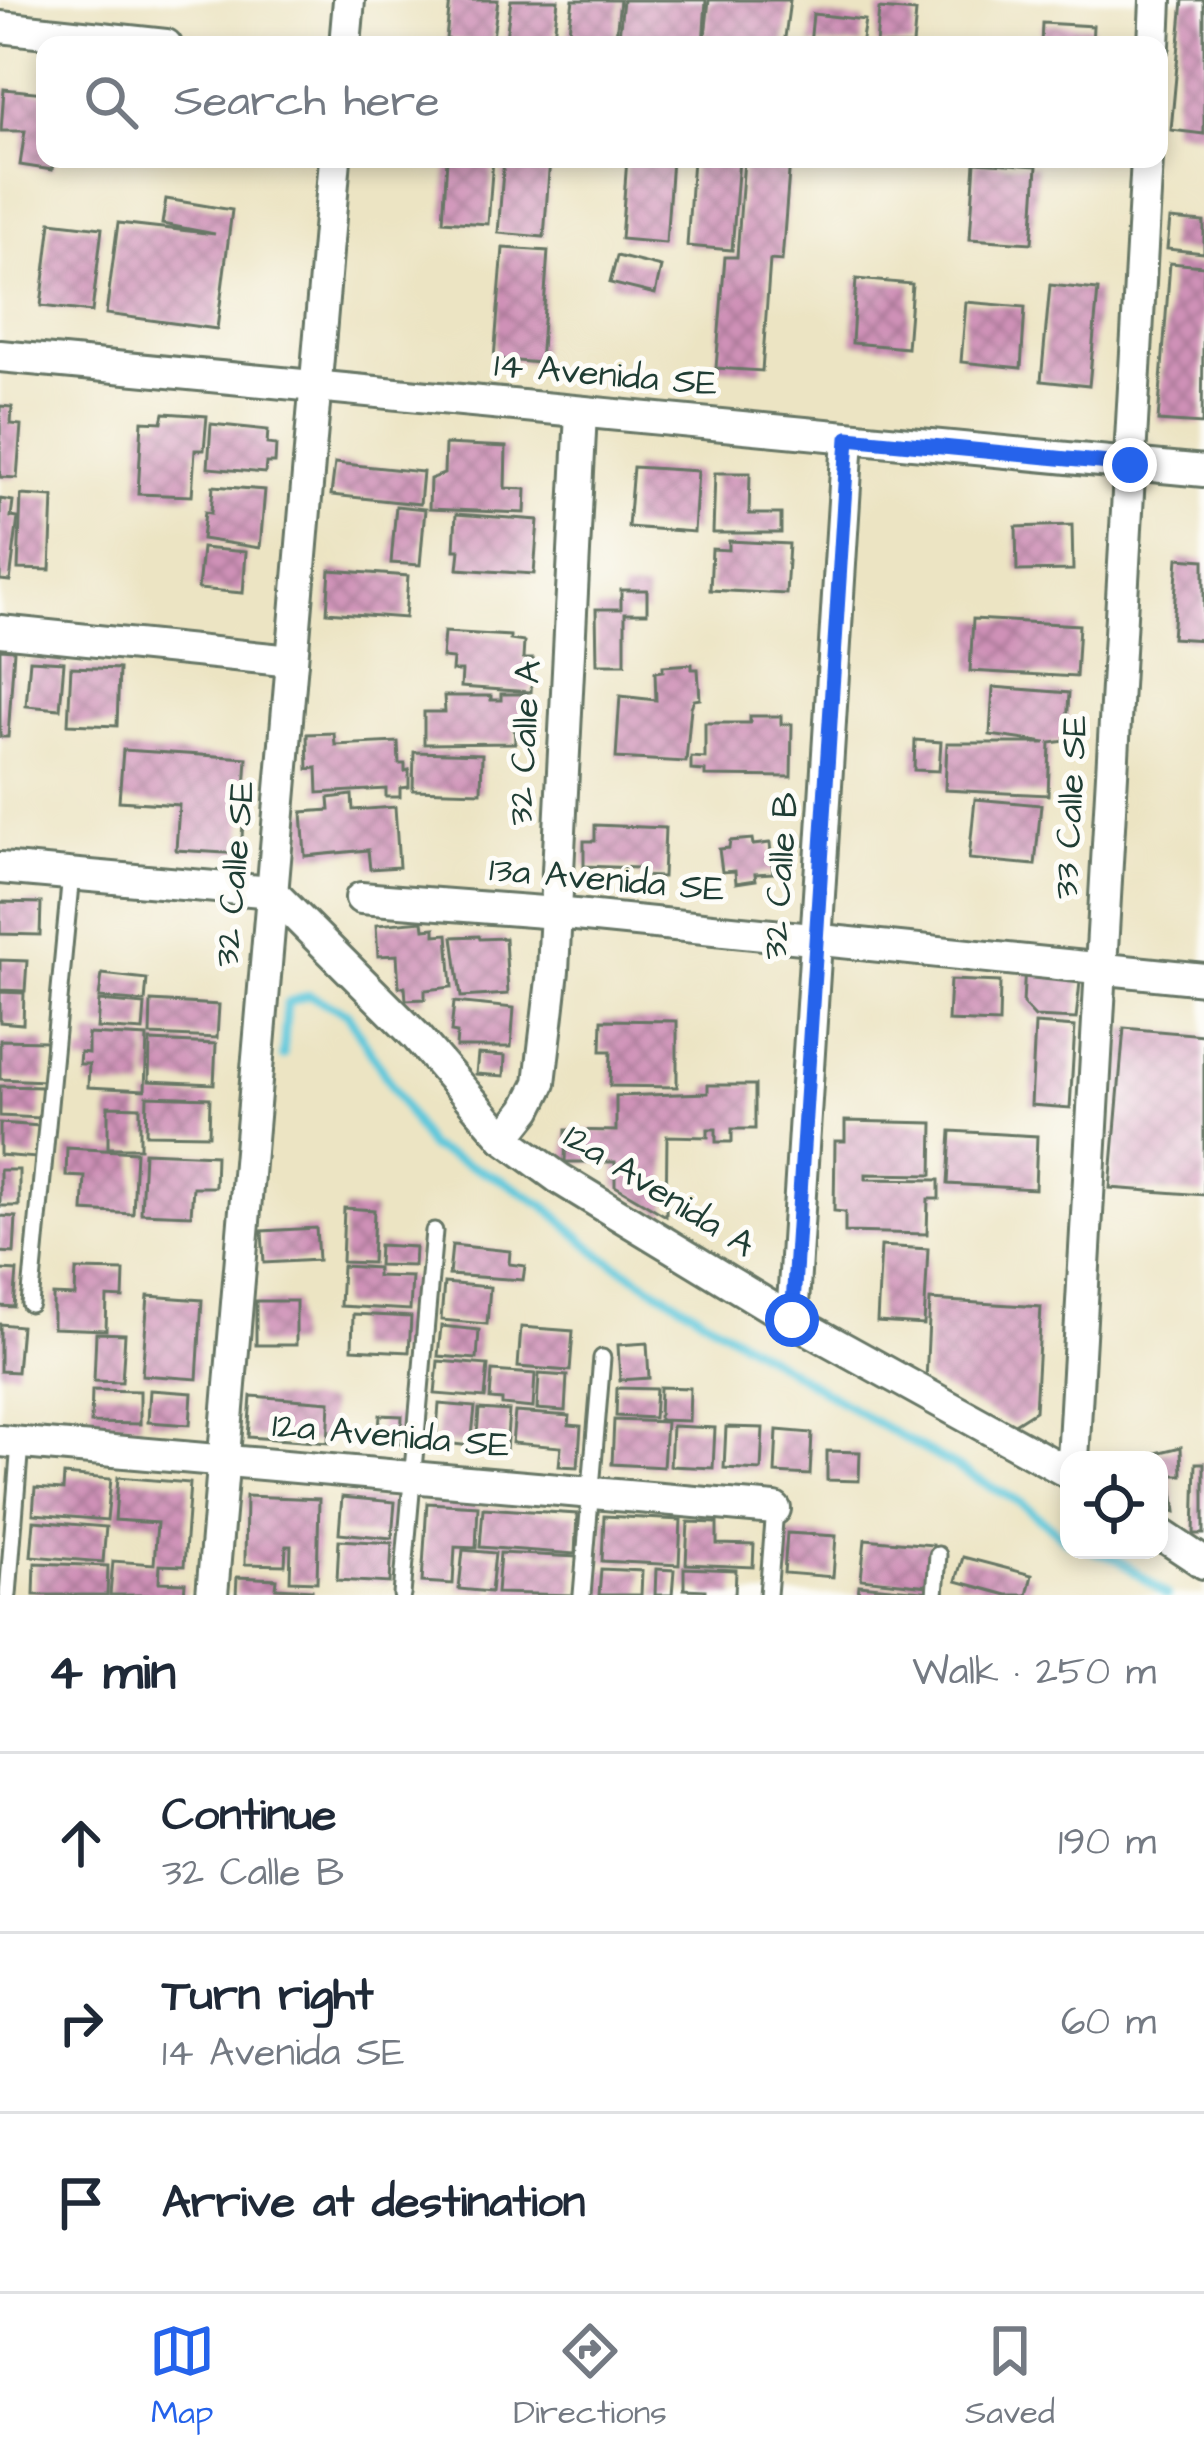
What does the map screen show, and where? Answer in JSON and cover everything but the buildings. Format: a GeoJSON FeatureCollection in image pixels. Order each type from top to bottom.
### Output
{"type":"FeatureCollection","features":[{"type":"Feature","properties":{"kind":"street"},"geometry":{"type":"LineString","coordinates":[[346,36],[349,0]]}},
{"type":"Feature","properties":{"kind":"street"},"geometry":{"type":"LineString","coordinates":[[1154,36],[1156,0]]}},
{"type":"Feature","properties":{"kind":"street"},"geometry":{"type":"LineString","coordinates":[[0,27],[83,36]]}},
{"type":"Feature","properties":{"kind":"street","name":"32 Calle SE"},"geometry":{"type":"LineString","coordinates":[[212,1595],[334,168]]}},
{"type":"Feature","properties":{"kind":"street","name":"33 Calle SE"},"geometry":{"type":"LineString","coordinates":[[1074,1451],[1146,168]]}},
{"type":"Feature","properties":{"kind":"street","name":"14 Avenida SE"},"geometry":{"type":"LineString","coordinates":[[0,356],[1204,471]]}},
{"type":"Feature","properties":{"kind":"street","name":"32 Calle A"},"geometry":{"type":"LineString","coordinates":[[504,1138],[540,1083],[556,913],[581,412]]}},
{"type":"Feature","properties":{"kind":"street","name":"32 Calle B"},"geometry":{"type":"LineString","coordinates":[[792,1320],[848,438]]}},
{"type":"Feature","properties":{"kind":"street"},"geometry":{"type":"LineString","coordinates":[[0,631],[292,661]]}},
{"type":"Feature","properties":{"kind":"street"},"geometry":{"type":"LineString","coordinates":[[0,868],[272,892]]}},
{"type":"Feature","properties":{"kind":"street","name":"12a Avenida A"},"geometry":{"type":"LineString","coordinates":[[272,892],[416,1036],[504,1138],[560,1179],[792,1320],[1060,1468]]}},
{"type":"Feature","properties":{"kind":"street","name":"13a Avenida SE"},"geometry":{"type":"LineString","coordinates":[[361,898],[556,913],[1204,979]]}},
{"type":"Feature","properties":{"kind":"street","name":"12a Avenida SE"},"geometry":{"type":"LineString","coordinates":[[10,1442],[775,1509]]}},
{"type":"Feature","properties":{"kind":"street"},"geometry":{"type":"LineString","coordinates":[[1168,1539],[1204,1564]]}},
{"type":"Feature","properties":{"kind":"lane"},"geometry":{"type":"LineString","coordinates":[[30,1304],[71,874]]}},
{"type":"Feature","properties":{"kind":"lane"},"geometry":{"type":"LineString","coordinates":[[402,1595],[434,1231]]}},
{"type":"Feature","properties":{"kind":"lane"},"geometry":{"type":"LineString","coordinates":[[582,1595],[602,1358]]}},
{"type":"Feature","properties":{"kind":"lane"},"geometry":{"type":"LineString","coordinates":[[8,1595],[10,1442]]}},
{"type":"Feature","properties":{"kind":"lane"},"geometry":{"type":"LineString","coordinates":[[768,1595],[775,1509]]}},
{"type":"Feature","properties":{"kind":"lane"},"geometry":{"type":"LineString","coordinates":[[935,1595],[938,1555]]}},
{"type":"Feature","properties":{"kind":"waterway"},"geometry":{"type":"LineString","coordinates":[[283,1056],[287,1003],[309,995],[347,1013],[429,1147],[504,1181],[546,1207],[602,1256],[878,1424],[1021,1503],[1060,1535]]}},
{"type":"Feature","properties":{"kind":"waterway"},"geometry":{"type":"LineString","coordinates":[[1116,1559],[1167,1595]]}},
{"type":"Feature","properties":{"kind":"route"},"geometry":{"type":"LineString","coordinates":[[792,1320],[848,438],[1130,465]]}}]}
